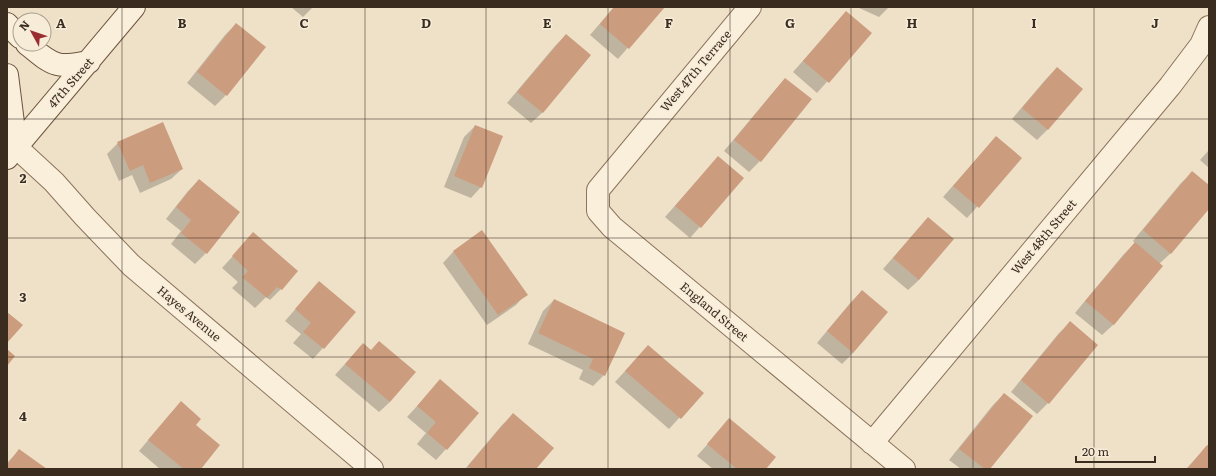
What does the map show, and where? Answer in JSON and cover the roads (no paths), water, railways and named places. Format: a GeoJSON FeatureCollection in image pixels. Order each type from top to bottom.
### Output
{"type":"FeatureCollection","features":[{"type":"Feature","properties":{"kind":"street","name":"47th Street"},"geometry":{"type":"LineString","coordinates":[[12,152],[134,7]]}},
{"type":"Feature","properties":{"kind":"street","name":"West 47th Terrace"},"geometry":{"type":"LineString","coordinates":[[643,136],[750,7]]}},
{"type":"Feature","properties":{"kind":"street","name":"West 48th Street"},"geometry":{"type":"LineString","coordinates":[[872,443],[1170,86],[1201,45],[1209,27]]}},
{"type":"Feature","properties":{"kind":"street"},"geometry":{"type":"LineString","coordinates":[[37,52],[57,64],[71,65],[89,62]]}},
{"type":"Feature","properties":{"kind":"street"},"geometry":{"type":"LineString","coordinates":[[7,75],[12,152]]}},
{"type":"Feature","properties":{"kind":"street","name":"England Street"},"geometry":{"type":"LineString","coordinates":[[643,136],[598,190],[598,211],[612,227],[904,469]]}},
{"type":"Feature","properties":{"kind":"street","name":"Hayes Avenue"},"geometry":{"type":"LineString","coordinates":[[12,152],[54,182],[131,265],[372,469]]}}]}
